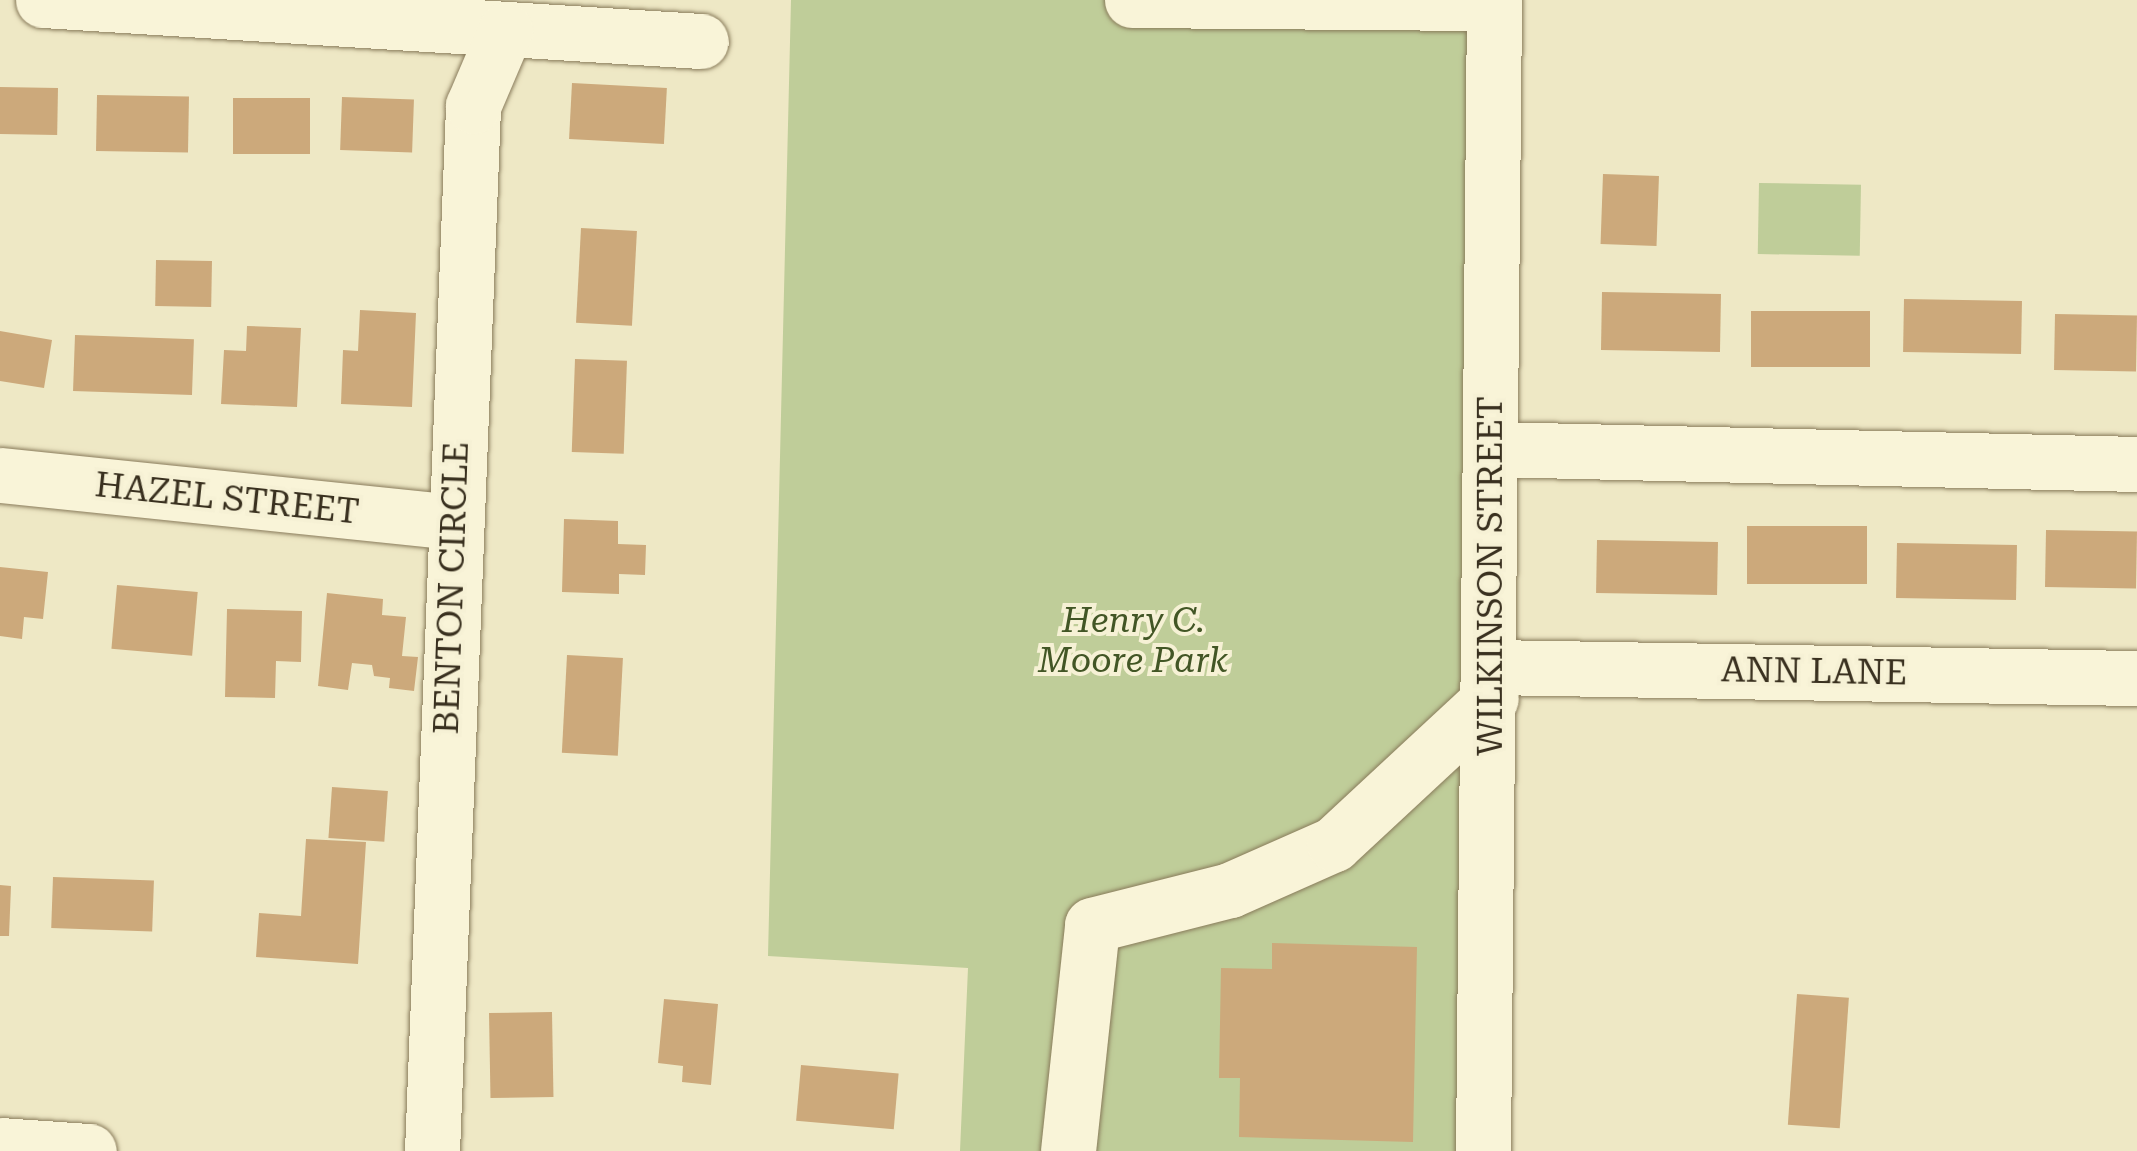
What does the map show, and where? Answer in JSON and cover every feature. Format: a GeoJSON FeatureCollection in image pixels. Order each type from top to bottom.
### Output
{"type":"FeatureCollection","features":[{"type":"Feature","properties":{"kind":"street"},"geometry":{"type":"LineString","coordinates":[[43,0],[701,41]]}},
{"type":"Feature","properties":{"kind":"street"},"geometry":{"type":"LineString","coordinates":[[1132,0],[1494,2]]}},
{"type":"Feature","properties":{"kind":"street","name":"WILKINSON STREET"},"geometry":{"type":"LineString","coordinates":[[1483,1151],[1491,683],[1494,2]]}},
{"type":"Feature","properties":{"kind":"street","name":"BENTON CIRCLE"},"geometry":{"type":"LineString","coordinates":[[432,1151],[473,106],[505,31]]}},
{"type":"Feature","properties":{"kind":"street"},"geometry":{"type":"LineString","coordinates":[[1492,450],[2137,464]]}},
{"type":"Feature","properties":{"kind":"street","name":"HAZEL STREET"},"geometry":{"type":"LineString","coordinates":[[0,475],[454,522]]}},
{"type":"Feature","properties":{"kind":"street","name":"ANN LANE"},"geometry":{"type":"LineString","coordinates":[[1491,683],[2137,678]]}},
{"type":"Feature","properties":{"kind":"street"},"geometry":{"type":"LineString","coordinates":[[1068,1151],[1092,925],[1230,890],[1334,844],[1491,683]]}},
{"type":"Feature","properties":{"kind":"street"},"geometry":{"type":"LineString","coordinates":[[0,1145],[89,1151]]}},
{"type":"Feature","properties":{"kind":"green space","name":"Henry C. Moore Park"},"geometry":{"type":"Polygon","coordinates":[[[791,0],[1494,0],[1483,1151],[960,1151],[968,968],[768,956],[791,0]]]}},
{"type":"Feature","properties":{"kind":"green space"},"geometry":{"type":"Polygon","coordinates":[[[1759,183],[1861,185],[1860,256],[1758,254],[1759,183]]]}},
{"type":"Feature","properties":{"kind":"building"},"geometry":{"type":"Polygon","coordinates":[[[572,83],[667,88],[664,144],[569,139],[572,83]]]}},
{"type":"Feature","properties":{"kind":"building"},"geometry":{"type":"Polygon","coordinates":[[[0,87],[58,88],[57,135],[0,134],[0,87]]]}},
{"type":"Feature","properties":{"kind":"building"},"geometry":{"type":"Polygon","coordinates":[[[97,95],[189,97],[188,153],[96,151],[97,95]]]}},
{"type":"Feature","properties":{"kind":"building"},"geometry":{"type":"Polygon","coordinates":[[[342,97],[414,100],[412,152],[340,150],[342,97]]]}},
{"type":"Feature","properties":{"kind":"building"},"geometry":{"type":"Polygon","coordinates":[[[233,98],[310,98],[310,154],[233,154],[233,98]]]}},
{"type":"Feature","properties":{"kind":"building"},"geometry":{"type":"Polygon","coordinates":[[[1603,174],[1659,176],[1657,246],[1601,244],[1603,174]]]}},
{"type":"Feature","properties":{"kind":"building"},"geometry":{"type":"Polygon","coordinates":[[[581,228],[637,231],[632,326],[576,323],[581,228]]]}},
{"type":"Feature","properties":{"kind":"building"},"geometry":{"type":"Polygon","coordinates":[[[156,260],[212,261],[211,307],[155,306],[156,260]]]}},
{"type":"Feature","properties":{"kind":"building"},"geometry":{"type":"Polygon","coordinates":[[[1602,292],[1721,294],[1720,352],[1601,350],[1602,292]]]}},
{"type":"Feature","properties":{"kind":"building"},"geometry":{"type":"Polygon","coordinates":[[[1904,299],[2022,301],[2021,354],[1903,352],[1904,299]]]}},
{"type":"Feature","properties":{"kind":"building"},"geometry":{"type":"Polygon","coordinates":[[[360,310],[416,313],[412,407],[341,404],[343,350],[358,351],[360,310]]]}},
{"type":"Feature","properties":{"kind":"building"},"geometry":{"type":"Polygon","coordinates":[[[1751,311],[1870,311],[1870,367],[1751,367],[1751,311]]]}},
{"type":"Feature","properties":{"kind":"building"},"geometry":{"type":"Polygon","coordinates":[[[2055,314],[2137,315],[2136,371],[2054,370],[2055,314]]]}},
{"type":"Feature","properties":{"kind":"building"},"geometry":{"type":"Polygon","coordinates":[[[247,326],[301,328],[297,407],[221,404],[224,350],[246,351],[247,326]]]}},
{"type":"Feature","properties":{"kind":"building"},"geometry":{"type":"Polygon","coordinates":[[[0,331],[52,340],[44,388],[0,381],[0,331]]]}},
{"type":"Feature","properties":{"kind":"building"},"geometry":{"type":"Polygon","coordinates":[[[75,335],[194,339],[192,395],[73,391],[75,335]]]}},
{"type":"Feature","properties":{"kind":"building"},"geometry":{"type":"Polygon","coordinates":[[[575,359],[627,361],[624,454],[572,452],[575,359]]]}},
{"type":"Feature","properties":{"kind":"building"},"geometry":{"type":"Polygon","coordinates":[[[564,519],[618,521],[618,544],[646,545],[645,575],[619,574],[619,594],[562,592],[564,519]]]}},
{"type":"Feature","properties":{"kind":"building"},"geometry":{"type":"Polygon","coordinates":[[[1747,526],[1867,526],[1867,584],[1747,584],[1747,526]]]}},
{"type":"Feature","properties":{"kind":"building"},"geometry":{"type":"Polygon","coordinates":[[[2046,530],[2137,532],[2136,589],[2045,587],[2046,530]]]}},
{"type":"Feature","properties":{"kind":"building"},"geometry":{"type":"Polygon","coordinates":[[[1597,540],[1718,542],[1717,595],[1596,593],[1597,540]]]}},
{"type":"Feature","properties":{"kind":"building"},"geometry":{"type":"Polygon","coordinates":[[[1897,543],[2017,545],[2016,600],[1896,598],[1897,543]]]}},
{"type":"Feature","properties":{"kind":"building"},"geometry":{"type":"Polygon","coordinates":[[[0,567],[48,572],[43,619],[24,617],[22,639],[0,636],[0,567]]]}},
{"type":"Feature","properties":{"kind":"building"},"geometry":{"type":"Polygon","coordinates":[[[117,585],[198,592],[192,656],[111,649],[117,585]]]}},
{"type":"Feature","properties":{"kind":"building"},"geometry":{"type":"Polygon","coordinates":[[[327,593],[383,599],[382,615],[406,617],[402,656],[418,657],[414,691],[389,688],[390,678],[374,676],[372,665],[352,663],[348,690],[318,686],[327,593]]]}},
{"type":"Feature","properties":{"kind":"building"},"geometry":{"type":"Polygon","coordinates":[[[227,609],[302,611],[301,662],[276,661],[275,698],[225,697],[227,609]]]}},
{"type":"Feature","properties":{"kind":"building"},"geometry":{"type":"Polygon","coordinates":[[[567,655],[623,658],[618,756],[562,753],[567,655]]]}},
{"type":"Feature","properties":{"kind":"building"},"geometry":{"type":"Polygon","coordinates":[[[332,787],[388,791],[384,842],[328,838],[332,787]]]}},
{"type":"Feature","properties":{"kind":"building"},"geometry":{"type":"Polygon","coordinates":[[[306,839],[366,842],[358,964],[256,957],[259,913],[301,916],[306,839]]]}},
{"type":"Feature","properties":{"kind":"building"},"geometry":{"type":"Polygon","coordinates":[[[53,877],[154,881],[152,931],[51,928],[53,877]]]}},
{"type":"Feature","properties":{"kind":"building"},"geometry":{"type":"Polygon","coordinates":[[[0,885],[11,886],[9,936],[0,936],[0,885]]]}},
{"type":"Feature","properties":{"kind":"building"},"geometry":{"type":"Polygon","coordinates":[[[1272,943],[1417,947],[1413,1142],[1239,1137],[1240,1078],[1219,1078],[1221,968],[1272,969],[1272,943]]]}},
{"type":"Feature","properties":{"kind":"building"},"geometry":{"type":"Polygon","coordinates":[[[1797,994],[1849,998],[1840,1128],[1788,1125],[1797,994]]]}},
{"type":"Feature","properties":{"kind":"building"},"geometry":{"type":"Polygon","coordinates":[[[664,999],[718,1004],[711,1085],[682,1082],[683,1066],[658,1063],[664,999]]]}},
{"type":"Feature","properties":{"kind":"building"},"geometry":{"type":"Polygon","coordinates":[[[552,1012],[553,1097],[490,1098],[489,1013],[552,1012]]]}},
{"type":"Feature","properties":{"kind":"building"},"geometry":{"type":"Polygon","coordinates":[[[801,1065],[899,1074],[894,1129],[796,1121],[801,1065]]]}}]}
